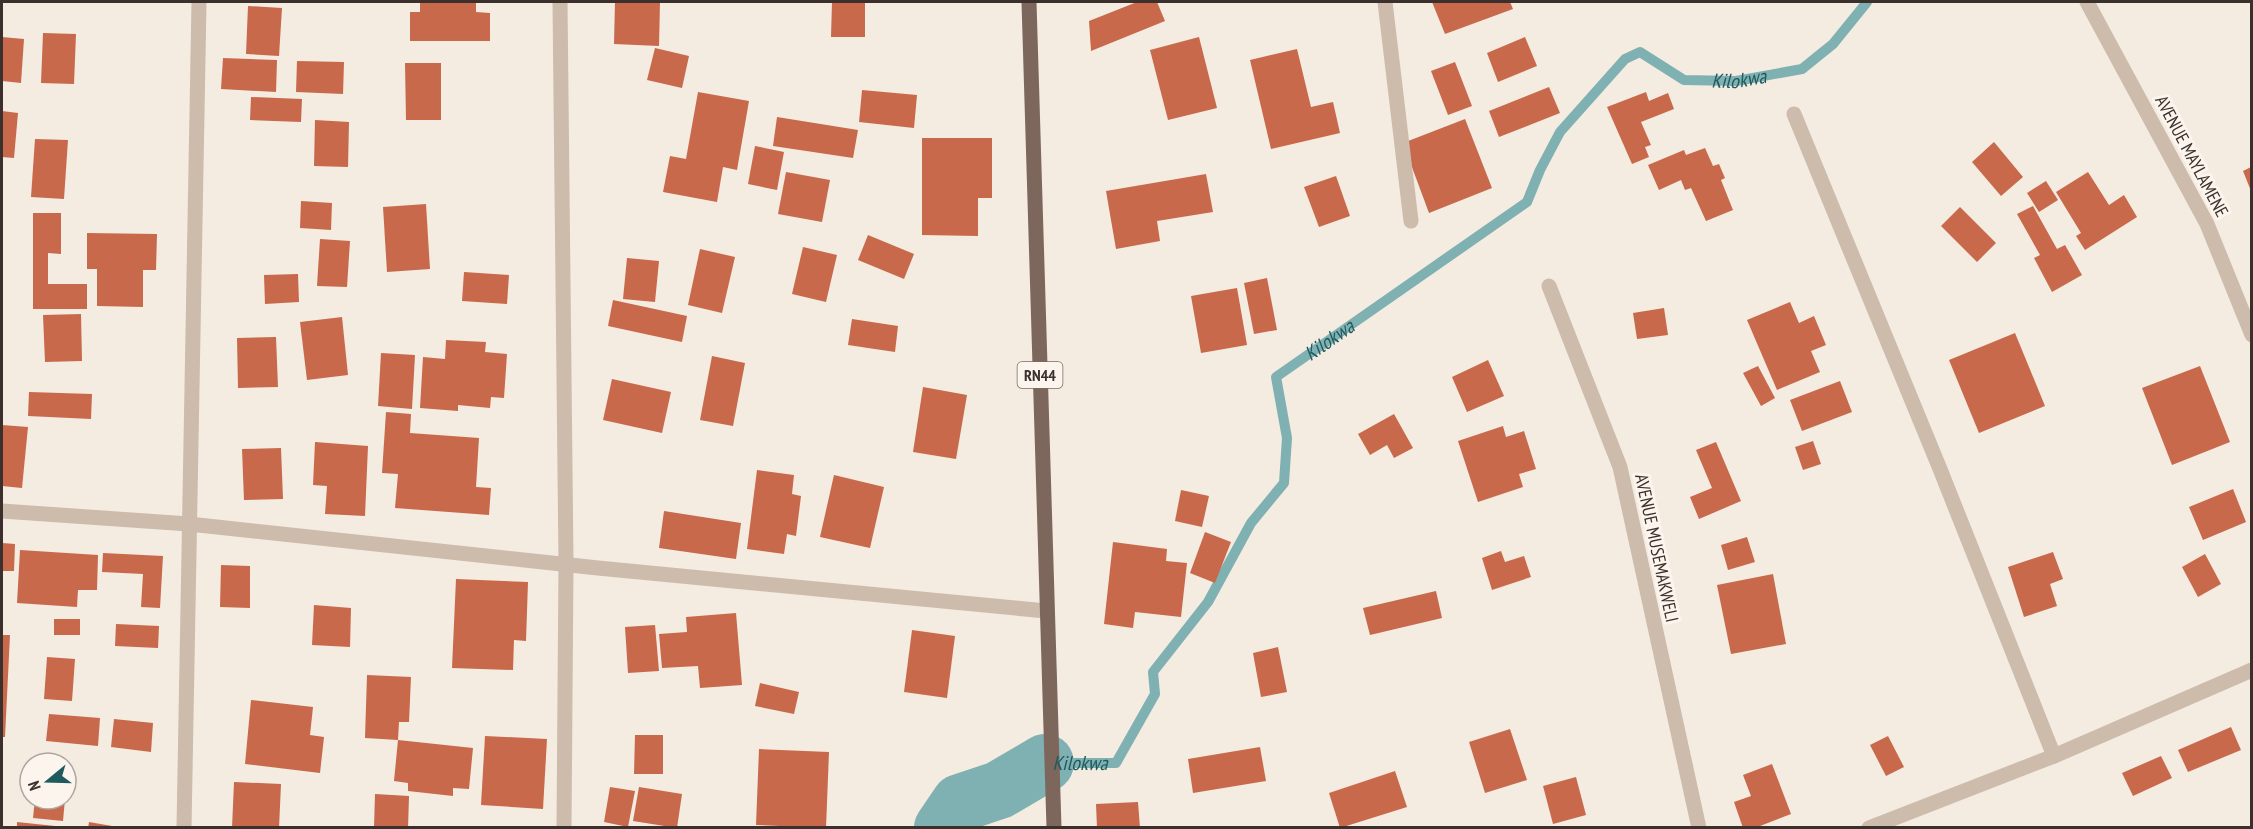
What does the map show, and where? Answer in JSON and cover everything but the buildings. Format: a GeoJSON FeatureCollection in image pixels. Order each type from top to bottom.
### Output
{"type":"FeatureCollection","features":[{"type":"Feature","properties":{"kind":"main road","name":"RN44"},"geometry":{"type":"LineString","coordinates":[[1029,2],[1054,828]]}},
{"type":"Feature","properties":{"kind":"street"},"geometry":{"type":"LineString","coordinates":[[184,828],[199,2]]}},
{"type":"Feature","properties":{"kind":"street"},"geometry":{"type":"LineString","coordinates":[[560,2],[566,563],[564,828]]}},
{"type":"Feature","properties":{"kind":"street"},"geometry":{"type":"LineString","coordinates":[[1385,2],[1411,221]]}},
{"type":"Feature","properties":{"kind":"street","name":"AVENUE MAYLAMENE"},"geometry":{"type":"LineString","coordinates":[[2087,2],[2207,224],[2252,335]]}},
{"type":"Feature","properties":{"kind":"street"},"geometry":{"type":"LineString","coordinates":[[1794,114],[2054,756]]}},
{"type":"Feature","properties":{"kind":"street","name":"AVENUE MUSEMAKWELI"},"geometry":{"type":"LineString","coordinates":[[1549,286],[1620,467],[1699,828]]}},
{"type":"Feature","properties":{"kind":"street"},"geometry":{"type":"LineString","coordinates":[[2,511],[189,524],[598,568],[1046,611]]}},
{"type":"Feature","properties":{"kind":"street"},"geometry":{"type":"LineString","coordinates":[[1869,828],[2054,756],[2252,670]]}},
{"type":"Feature","properties":{"kind":"waterway","name":"Kilokwa"},"geometry":{"type":"LineString","coordinates":[[1047,763],[1116,763],[1155,694],[1153,672],[1208,602],[1251,523],[1284,483],[1287,438],[1276,377],[1527,202],[1540,170],[1560,132],[1625,59],[1640,52],[1684,80],[1736,81],[1802,69],[1833,44],[1867,2]]}},
{"type":"Feature","properties":{"kind":"waterway","name":"Kilokwa"},"geometry":{"type":"LineString","coordinates":[[943,828],[960,803],[999,790],[1045,763]]}}]}
